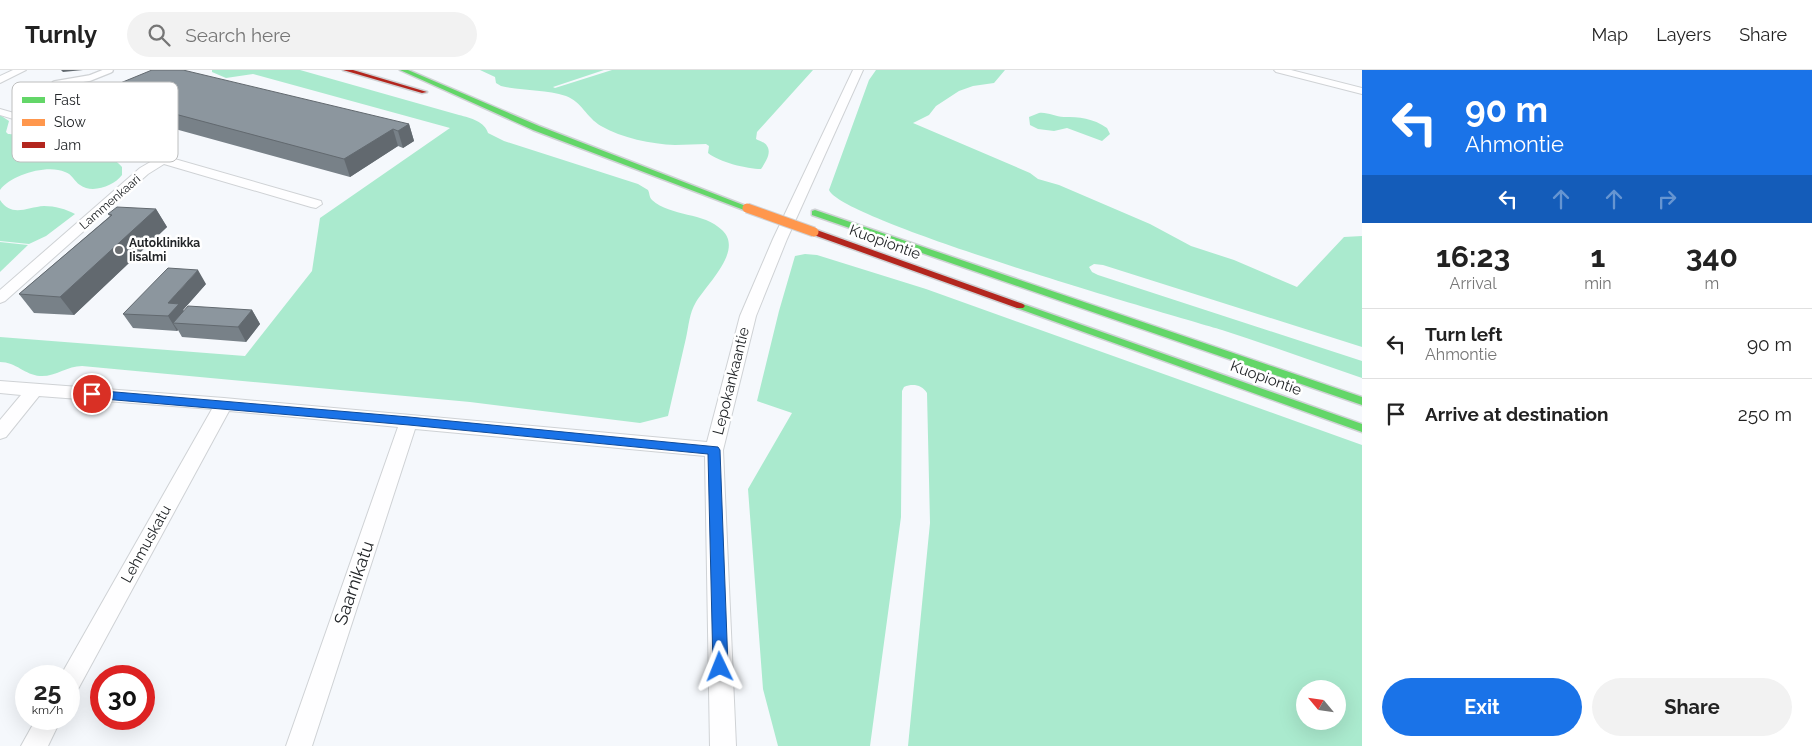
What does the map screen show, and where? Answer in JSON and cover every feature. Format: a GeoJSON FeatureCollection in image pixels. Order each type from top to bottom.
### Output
{"type":"FeatureCollection","features":[{"type":"Feature","properties":{"kind":"highway"},"geometry":{"type":"LineString","coordinates":[[346,70],[424,92],[536,128]]}},
{"type":"Feature","properties":{"kind":"highway","name":"Kuopiontie"},"geometry":{"type":"LineString","coordinates":[[403,70],[536,128],[747,208],[1362,428]]}},
{"type":"Feature","properties":{"kind":"highway","name":"Kuopiontie"},"geometry":{"type":"LineString","coordinates":[[780,200],[1362,401]]}},
{"type":"Feature","properties":{"kind":"street"},"geometry":{"type":"LineString","coordinates":[[0,80],[22,70]]}},
{"type":"Feature","properties":{"kind":"street","name":"Lepokankaantie"},"geometry":{"type":"LineString","coordinates":[[723,746],[714,450],[748,316],[780,239],[858,70]]}},
{"type":"Feature","properties":{"kind":"street"},"geometry":{"type":"LineString","coordinates":[[1278,70],[1362,91]]}},
{"type":"Feature","properties":{"kind":"street","name":"Lammenkaari"},"geometry":{"type":"LineString","coordinates":[[0,112],[12,116]]}},
{"type":"Feature","properties":{"kind":"street","name":"Lammenkaari"},"geometry":{"type":"LineString","coordinates":[[0,298],[144,171],[159,162]]}},
{"type":"Feature","properties":{"kind":"street"},"geometry":{"type":"LineString","coordinates":[[169,162],[316,204]]}},
{"type":"Feature","properties":{"kind":"street"},"geometry":{"type":"LineString","coordinates":[[0,387],[224,404],[714,450]]}},
{"type":"Feature","properties":{"kind":"street"},"geometry":{"type":"LineString","coordinates":[[0,432],[35,390]]}},
{"type":"Feature","properties":{"kind":"street","name":"Lehmuskatu"},"geometry":{"type":"LineString","coordinates":[[79,665],[224,404]]}},
{"type":"Feature","properties":{"kind":"street","name":"Saarnikatu"},"geometry":{"type":"LineString","coordinates":[[299,746],[409,421]]}},
{"type":"Feature","properties":{"kind":"street"},"geometry":{"type":"LineString","coordinates":[[34,746],[43,730]]}},
{"type":"Feature","properties":{"kind":"lane"},"geometry":{"type":"LineString","coordinates":[[67,82],[90,78],[110,70]]}},
{"type":"Feature","properties":{"kind":"green space"},"geometry":{"type":"Polygon","coordinates":[[[212,70],[300,70],[468,118],[481,123],[488,133],[504,141],[638,184],[648,190],[651,199],[660,205],[715,224],[728,238],[729,247],[721,267],[696,302],[692,311],[668,416],[640,423],[470,402],[82,366],[51,375],[40,376],[11,364],[0,362],[0,337],[245,356],[312,271],[320,218],[450,128],[253,74],[226,78],[212,72],[212,70]]]}},
{"type":"Feature","properties":{"kind":"green space"},"geometry":{"type":"Polygon","coordinates":[[[480,70],[604,70],[553,87],[555,88],[612,70],[813,70],[757,132],[756,139],[766,145],[769,152],[761,169],[755,169],[726,162],[713,156],[708,153],[709,146],[706,144],[675,145],[656,143],[618,134],[601,126],[576,102],[566,96],[550,92],[501,86],[496,83],[495,77],[480,70]]]}},
{"type":"Feature","properties":{"kind":"green space"},"geometry":{"type":"Polygon","coordinates":[[[876,70],[1005,70],[994,83],[973,86],[959,91],[936,106],[929,115],[913,123],[1030,173],[1038,179],[1059,185],[1150,224],[1191,246],[1234,260],[1297,287],[1344,237],[1362,236],[1362,347],[1103,265],[1094,264],[1089,267],[1092,272],[1098,275],[1362,361],[1362,378],[1222,330],[1011,266],[946,244],[889,223],[848,204],[829,190],[869,80],[876,70]]]}},
{"type":"Feature","properties":{"kind":"green space"},"geometry":{"type":"Polygon","coordinates":[[[1039,113],[1091,120],[1107,128],[1110,134],[1102,141],[1067,128],[1054,131],[1038,129],[1030,125],[1029,117],[1039,113]]]}},
{"type":"Feature","properties":{"kind":"green space"},"geometry":{"type":"Polygon","coordinates":[[[0,115],[9,121],[6,132],[12,134],[12,162],[117,162],[122,167],[122,175],[114,182],[102,188],[85,188],[69,174],[49,169],[30,172],[12,180],[0,190],[0,115]]]}},
{"type":"Feature","properties":{"kind":"green space"},"geometry":{"type":"Polygon","coordinates":[[[0,200],[10,209],[15,210],[48,206],[75,214],[46,236],[29,244],[0,241],[0,200]]]}},
{"type":"Feature","properties":{"kind":"green space"},"geometry":{"type":"Polygon","coordinates":[[[0,242],[28,245],[0,272],[0,242]]]}},
{"type":"Feature","properties":{"kind":"green space"},"geometry":{"type":"Polygon","coordinates":[[[805,254],[817,255],[926,289],[1362,445],[1362,746],[908,746],[930,523],[927,393],[923,388],[914,385],[904,387],[902,391],[901,517],[870,746],[778,746],[763,689],[748,489],[792,413],[757,401],[779,311],[795,256],[805,254]]]}},
{"type":"Feature","properties":{"kind":"building"},"geometry":{"type":"Polygon","coordinates":[[[152,70],[183,70],[409,124],[398,131],[393,129],[344,159],[178,115],[178,82],[123,82],[152,70]]]}},
{"type":"Feature","properties":{"kind":"building"},"geometry":{"type":"Polygon","coordinates":[[[117,207],[156,209],[60,297],[19,294],[112,215],[108,214],[117,207]]]}},
{"type":"Feature","properties":{"kind":"building"},"geometry":{"type":"Polygon","coordinates":[[[168,268],[198,270],[168,303],[179,304],[168,316],[123,314],[168,268]]]}},
{"type":"Feature","properties":{"kind":"building"},"geometry":{"type":"Polygon","coordinates":[[[188,306],[252,310],[238,327],[173,323],[188,306]]]}},
{"type":"Feature","properties":{"kind":"traffic: fast"},"geometry":{"type":"LineString","coordinates":[[403,70],[536,128],[747,208]]}},
{"type":"Feature","properties":{"kind":"traffic: fast"},"geometry":{"type":"LineString","coordinates":[[815,213],[1362,401]]}},
{"type":"Feature","properties":{"kind":"traffic: fast"},"geometry":{"type":"LineString","coordinates":[[1020,306],[1362,428]]}},
{"type":"Feature","properties":{"kind":"traffic: jam"},"geometry":{"type":"LineString","coordinates":[[346,70],[424,92]]}},
{"type":"Feature","properties":{"kind":"traffic: jam"},"geometry":{"type":"LineString","coordinates":[[814,232],[1020,306]]}},
{"type":"Feature","properties":{"kind":"traffic: slow"},"geometry":{"type":"LineString","coordinates":[[747,208],[814,232]]}},
{"type":"Feature","properties":{"kind":"place","name":"Autoklinikka Iisalmi"},"geometry":{"type":"Point","coordinates":[119,250]}},
{"type":"Feature","properties":{"kind":"route"},"geometry":{"type":"LineString","coordinates":[[92,394],[224,404],[714,450],[720,667]]}}]}
